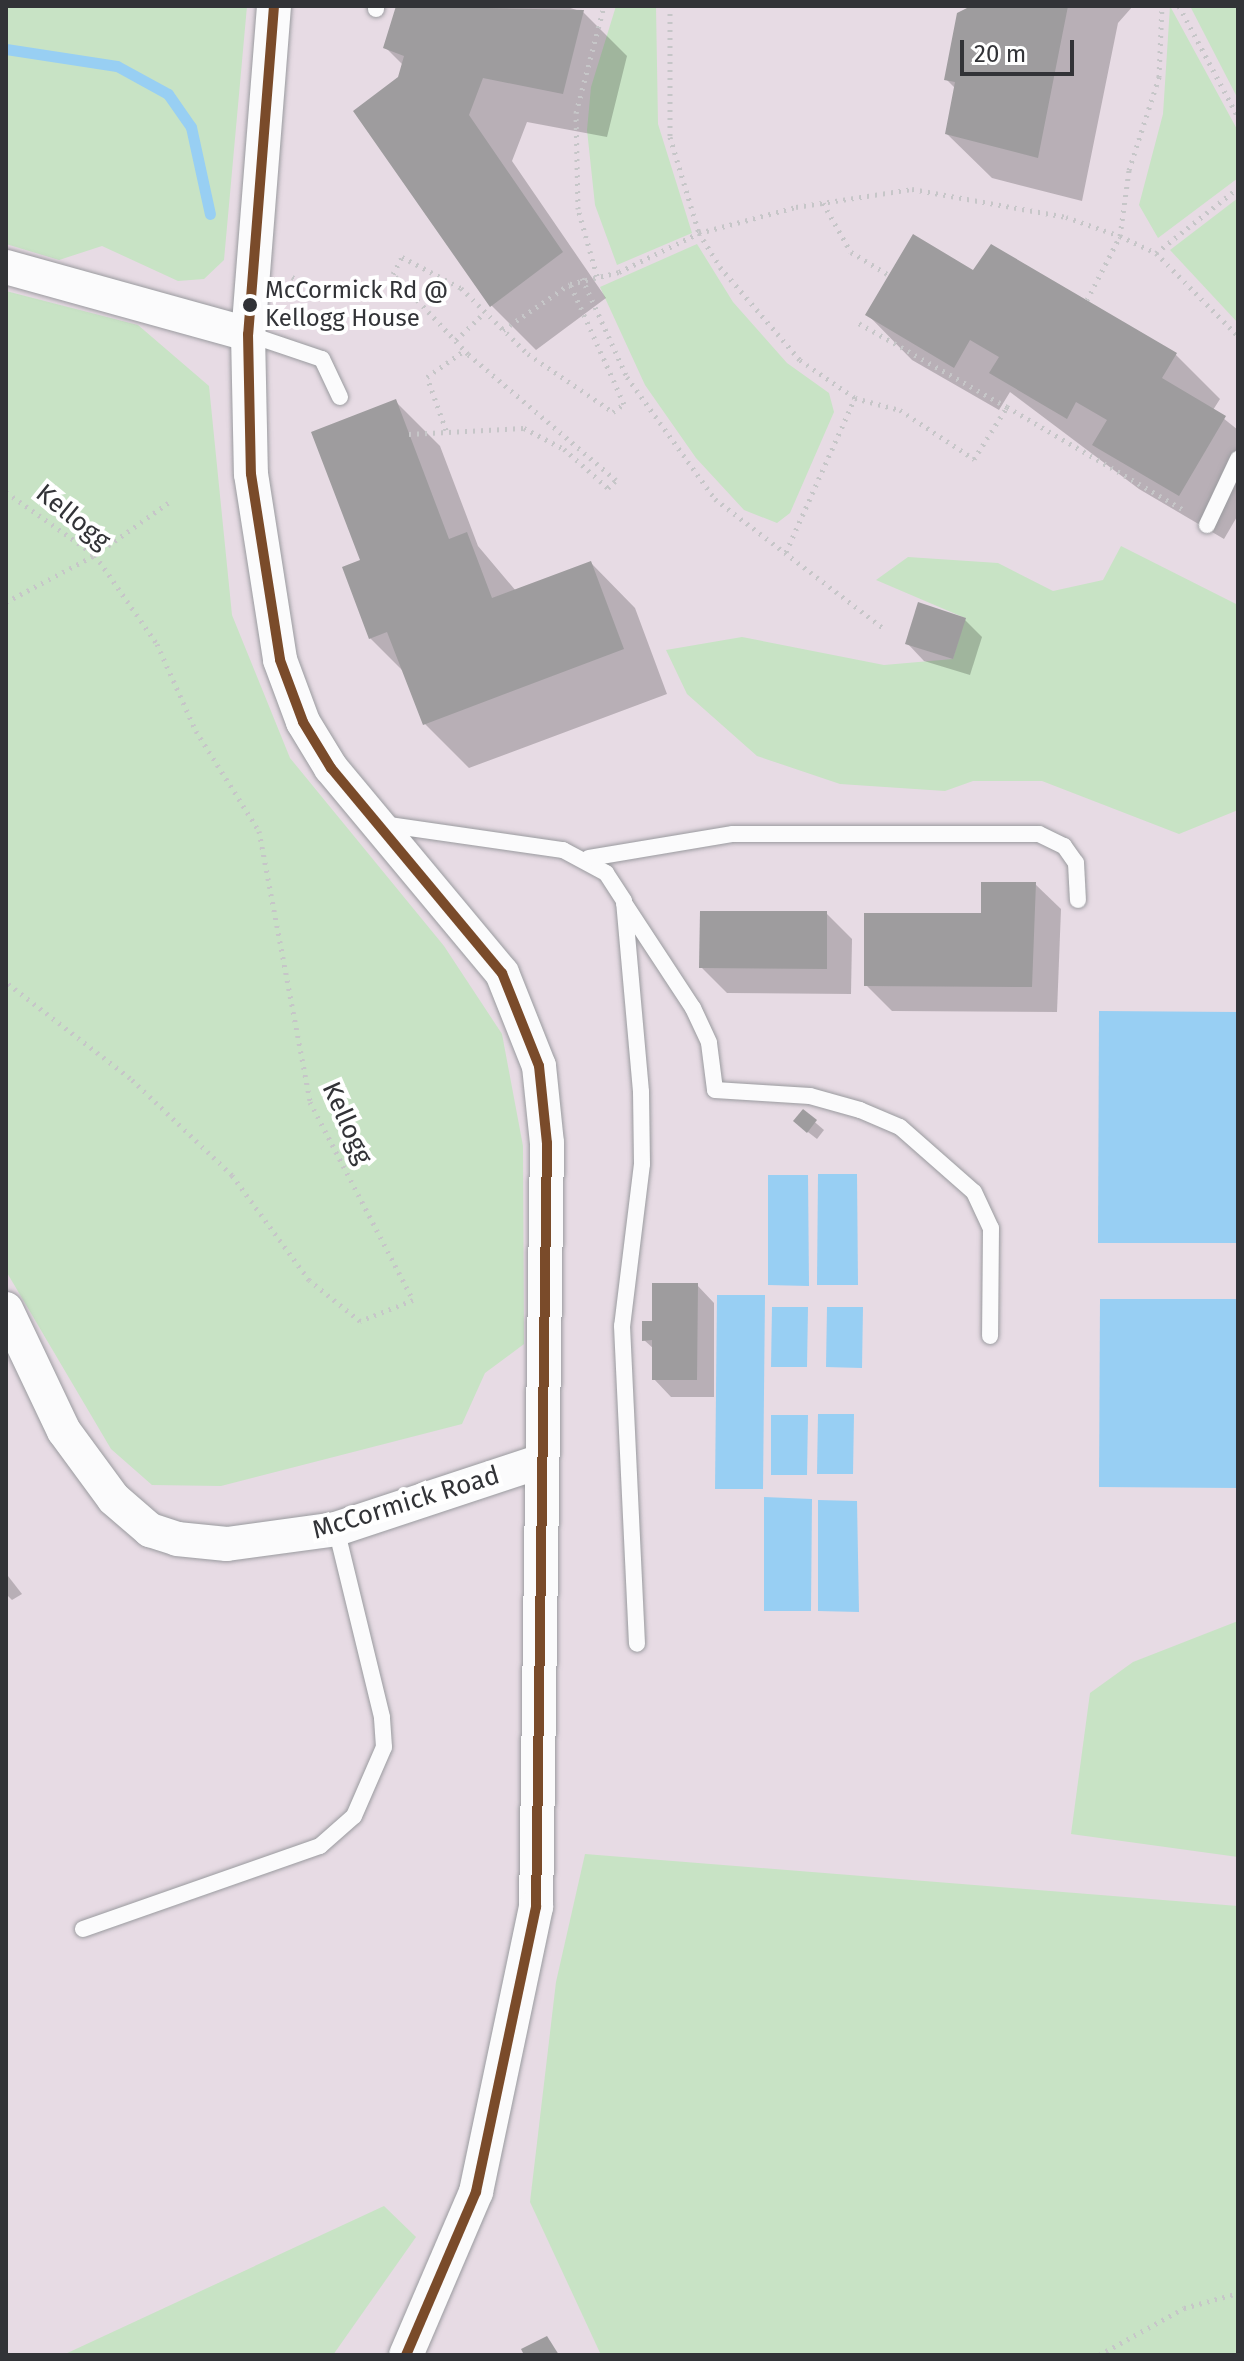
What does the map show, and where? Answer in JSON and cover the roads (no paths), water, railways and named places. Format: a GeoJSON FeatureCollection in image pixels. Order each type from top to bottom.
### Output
{"type":"FeatureCollection","features":[{"type":"Feature","properties":{"kind":"street"},"geometry":{"type":"LineString","coordinates":[[274,6],[248,334],[251,474],[280,660],[303,722],[380,824],[502,973],[539,1066],[547,1143],[536,1907],[476,2192],[406,2355]]}},
{"type":"Feature","properties":{"kind":"street"},"geometry":{"type":"LineString","coordinates":[[6,267],[248,334]]}},
{"type":"Feature","properties":{"kind":"street","name":"McCormick Road"},"geometry":{"type":"LineString","coordinates":[[6,1309],[64,1431],[114,1499],[150,1530],[227,1544],[336,1529],[542,1461]]}},
{"type":"Feature","properties":{"kind":"lane"},"geometry":{"type":"LineString","coordinates":[[248,334],[322,359],[340,397]]}},
{"type":"Feature","properties":{"kind":"lane"},"geometry":{"type":"LineString","coordinates":[[1207,525],[1238,459]]}},
{"type":"Feature","properties":{"kind":"lane"},"geometry":{"type":"LineString","coordinates":[[380,824],[589,858],[733,834],[1039,834],[1064,846],[1076,863],[1078,900]]}},
{"type":"Feature","properties":{"kind":"lane"},"geometry":{"type":"LineString","coordinates":[[589,858],[624,901],[693,1008],[709,1043],[715,1090],[810,1096],[860,1110],[900,1127],[974,1192],[991,1228],[990,1336]]}},
{"type":"Feature","properties":{"kind":"lane"},"geometry":{"type":"LineString","coordinates":[[624,901],[641,1092],[642,1164],[622,1326],[637,1644]]}},
{"type":"Feature","properties":{"kind":"lane"},"geometry":{"type":"LineString","coordinates":[[83,1929],[320,1846],[360,1806],[384,1747],[382,1717],[336,1529]]}},
{"type":"Feature","properties":{"kind":"water"},"geometry":{"type":"Polygon","coordinates":[[[1099,1011],[1238,1012],[1238,1243],[1098,1243],[1099,1011]]]}},
{"type":"Feature","properties":{"kind":"water"},"geometry":{"type":"Polygon","coordinates":[[[818,1174],[857,1174],[858,1285],[817,1285],[818,1174]]]}},
{"type":"Feature","properties":{"kind":"water"},"geometry":{"type":"Polygon","coordinates":[[[768,1175],[808,1175],[809,1286],[768,1285],[768,1175]]]}},
{"type":"Feature","properties":{"kind":"water"},"geometry":{"type":"Polygon","coordinates":[[[717,1295],[765,1295],[763,1489],[715,1489],[717,1295]]]}},
{"type":"Feature","properties":{"kind":"water"},"geometry":{"type":"Polygon","coordinates":[[[1100,1299],[1238,1299],[1238,1488],[1099,1487],[1100,1299]]]}},
{"type":"Feature","properties":{"kind":"water"},"geometry":{"type":"Polygon","coordinates":[[[772,1307],[808,1307],[807,1367],[771,1367],[772,1307]]]}},
{"type":"Feature","properties":{"kind":"water"},"geometry":{"type":"Polygon","coordinates":[[[827,1307],[863,1307],[862,1368],[826,1367],[827,1307]]]}},
{"type":"Feature","properties":{"kind":"water"},"geometry":{"type":"Polygon","coordinates":[[[818,1414],[854,1414],[853,1474],[817,1474],[818,1414]]]}},
{"type":"Feature","properties":{"kind":"water"},"geometry":{"type":"Polygon","coordinates":[[[771,1415],[808,1415],[807,1475],[771,1475],[771,1415]]]}},
{"type":"Feature","properties":{"kind":"water"},"geometry":{"type":"Polygon","coordinates":[[[764,1497],[812,1499],[811,1611],[764,1611],[764,1497]]]}},
{"type":"Feature","properties":{"kind":"water"},"geometry":{"type":"Polygon","coordinates":[[[818,1500],[857,1501],[859,1612],[818,1611],[818,1500]]]}},
{"type":"Feature","properties":{"kind":"waterway"},"geometry":{"type":"LineString","coordinates":[[6,49],[117,66],[168,94],[191,127],[210,214]]}},
{"type":"Feature","properties":{"kind":"place","name":"McCormick Rd @ Kellogg House"},"geometry":{"type":"Point","coordinates":[250,305]}}]}
